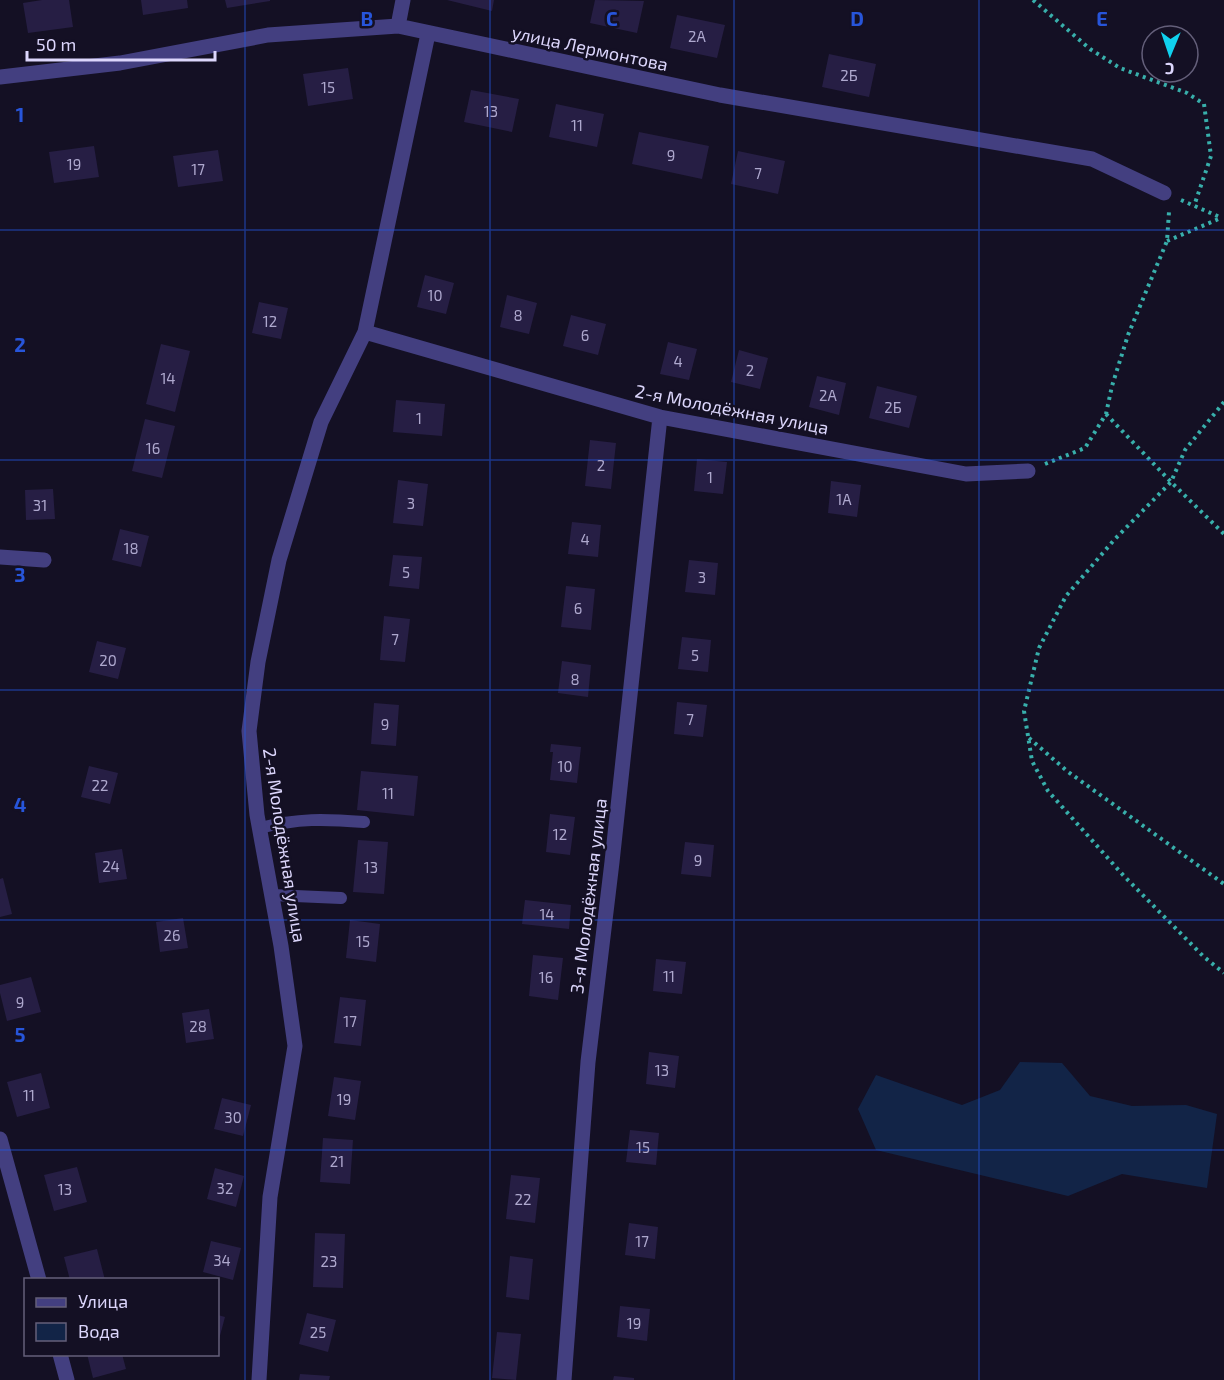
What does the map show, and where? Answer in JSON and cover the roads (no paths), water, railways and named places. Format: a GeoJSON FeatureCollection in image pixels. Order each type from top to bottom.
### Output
{"type":"FeatureCollection","features":[{"type":"Feature","properties":{"kind":"street"},"geometry":{"type":"LineString","coordinates":[[398,26],[403,0]]}},
{"type":"Feature","properties":{"kind":"street","name":"улица Лермонтова"},"geometry":{"type":"LineString","coordinates":[[0,77],[120,63],[267,35],[398,26],[720,95],[1092,159],[1164,193]]}},
{"type":"Feature","properties":{"kind":"street","name":"2-я Молодёжная улица"},"geometry":{"type":"LineString","coordinates":[[259,1380],[270,1197],[295,1046],[260,828],[249,731],[258,662],[279,560],[321,422],[365,332],[429,34]]}},
{"type":"Feature","properties":{"kind":"street","name":"2-я Молодёжная улица"},"geometry":{"type":"LineString","coordinates":[[365,332],[660,417],[966,474],[1028,471]]}},
{"type":"Feature","properties":{"kind":"street","name":"3-я Молодёжная улица"},"geometry":{"type":"LineString","coordinates":[[564,1380],[588,1062],[660,417]]}},
{"type":"Feature","properties":{"kind":"street"},"geometry":{"type":"LineString","coordinates":[[0,557],[44,560]]}},
{"type":"Feature","properties":{"kind":"street"},"geometry":{"type":"LineString","coordinates":[[0,1139],[38,1278]]}},
{"type":"Feature","properties":{"kind":"street"},"geometry":{"type":"LineString","coordinates":[[61,1356],[67,1380]]}},
{"type":"Feature","properties":{"kind":"lane"},"geometry":{"type":"LineString","coordinates":[[260,828],[288,821],[324,819],[364,822]]}},
{"type":"Feature","properties":{"kind":"lane"},"geometry":{"type":"LineString","coordinates":[[272,895],[341,898]]}},
{"type":"Feature","properties":{"kind":"water"},"geometry":{"type":"Polygon","coordinates":[[[1020,1062],[1062,1063],[1090,1096],[1132,1106],[1186,1105],[1217,1114],[1207,1188],[1122,1174],[1068,1196],[876,1150],[858,1109],[876,1075],[962,1105],[1000,1090],[1020,1062]]]}}]}
